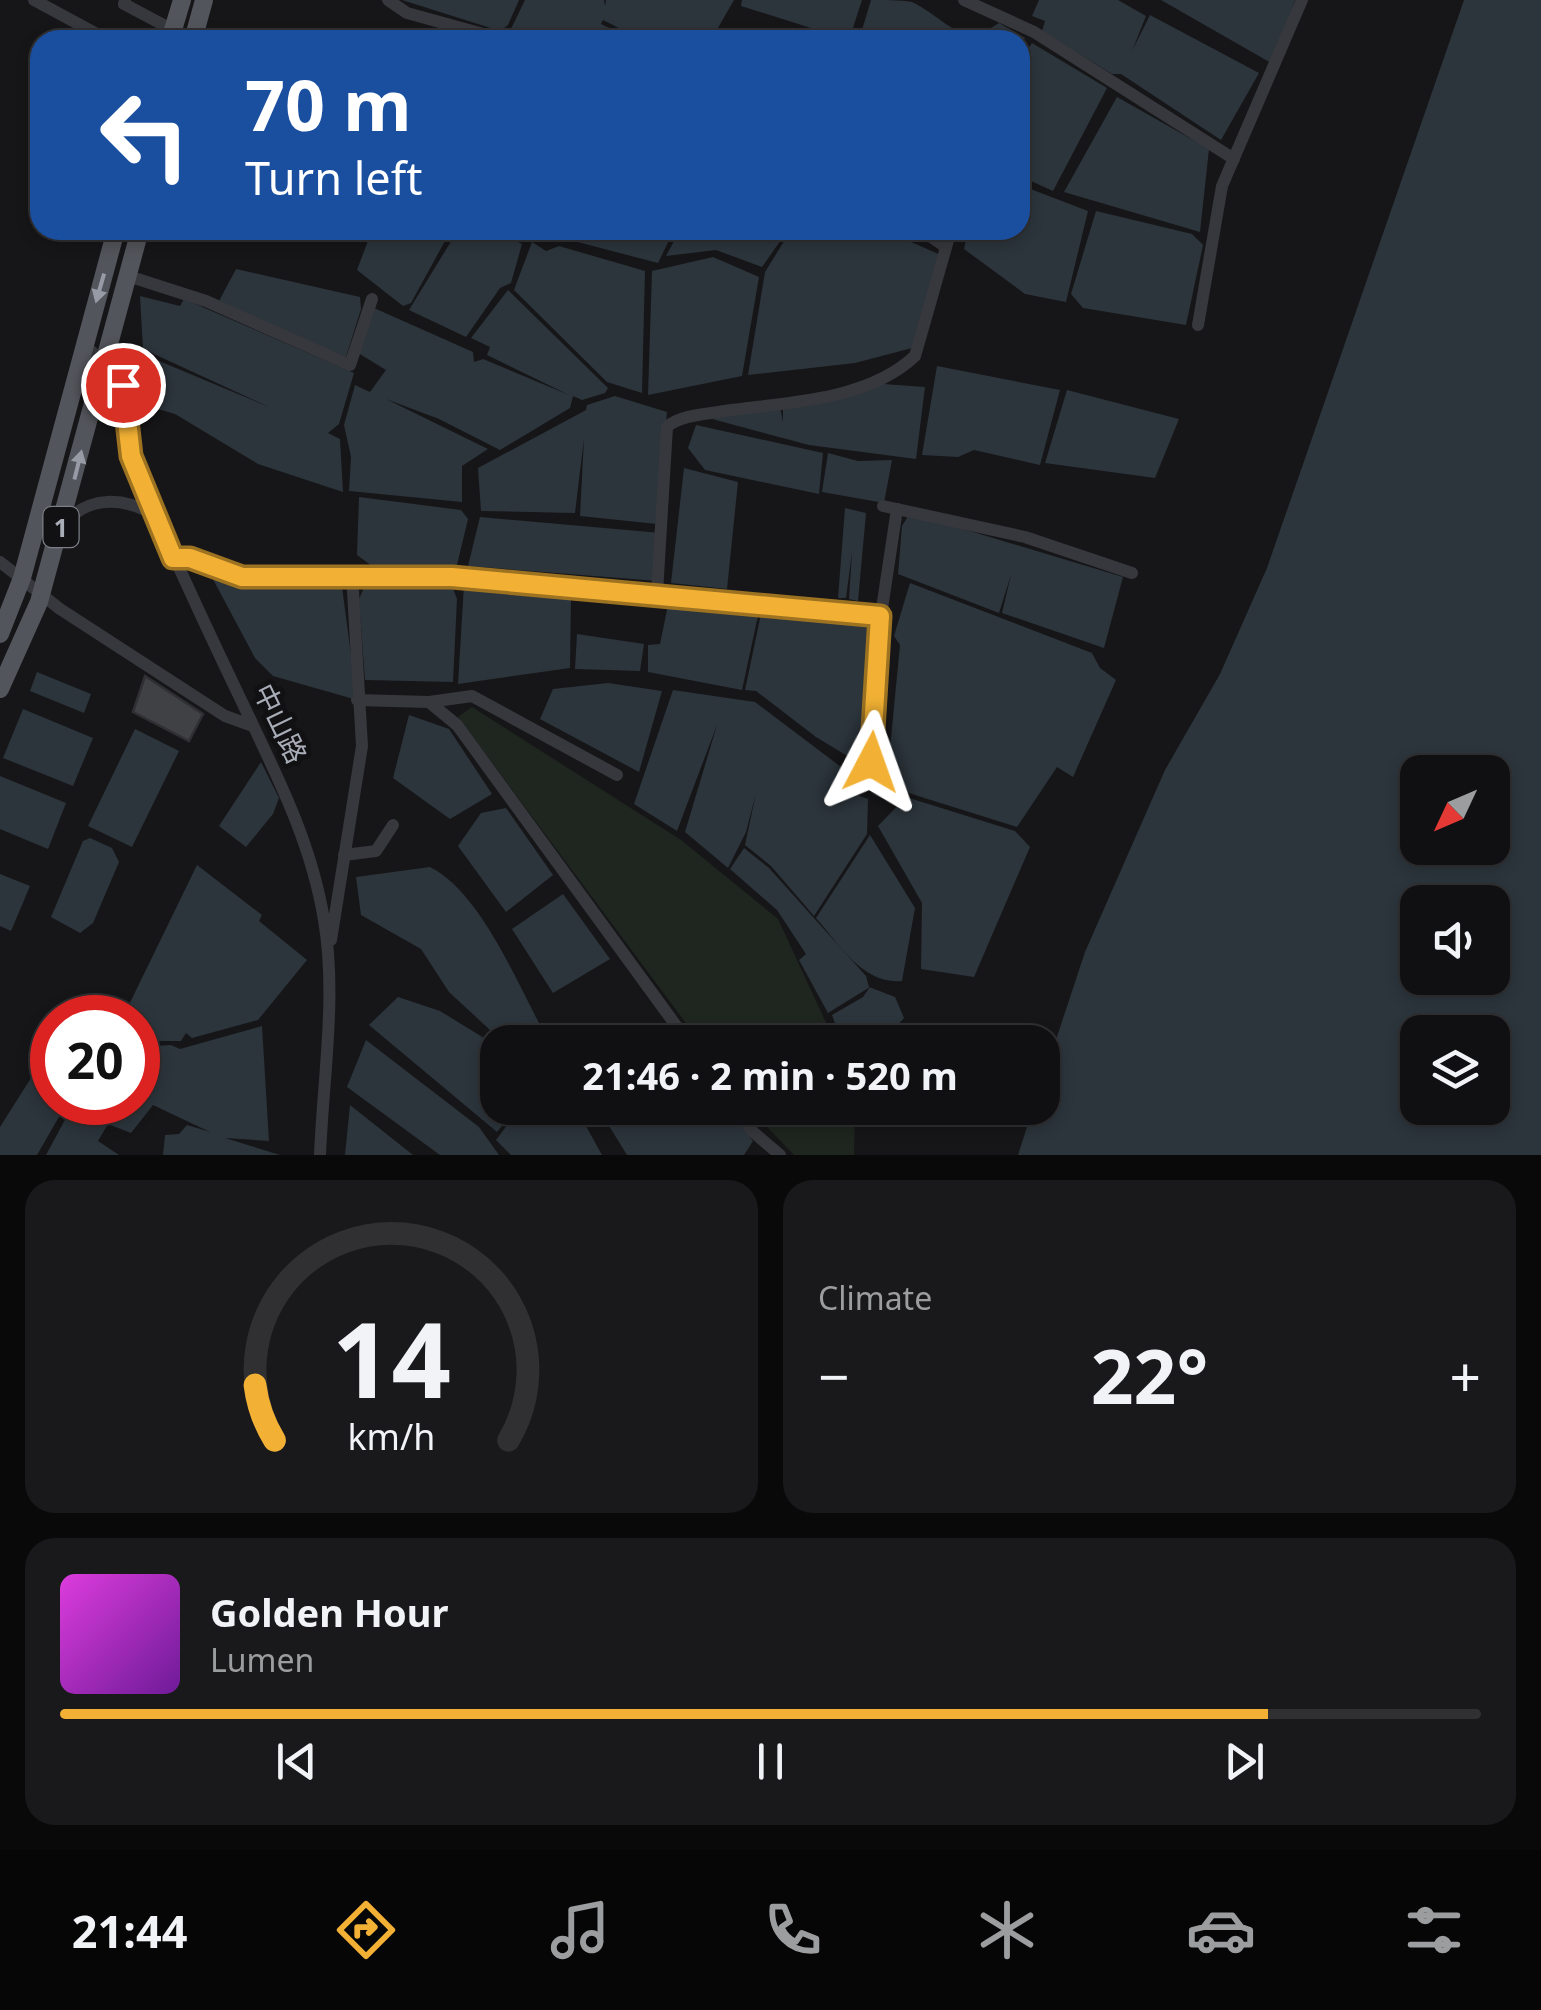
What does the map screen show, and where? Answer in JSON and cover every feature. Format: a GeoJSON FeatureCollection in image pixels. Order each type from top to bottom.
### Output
{"type":"FeatureCollection","features":[{"type":"Feature","properties":{"kind":"main road"},"geometry":{"type":"LineString","coordinates":[[173,30],[182,0]]}},
{"type":"Feature","properties":{"kind":"main road"},"geometry":{"type":"LineString","coordinates":[[195,30],[200,1]]}},
{"type":"Feature","properties":{"kind":"main road","name":"1"},"geometry":{"type":"LineString","coordinates":[[0,634],[22,578],[113,240]]}},
{"type":"Feature","properties":{"kind":"main road","name":"1"},"geometry":{"type":"LineString","coordinates":[[0,689],[40,594],[61,526],[137,240]]}},
{"type":"Feature","properties":{"kind":"street"},"geometry":{"type":"LineString","coordinates":[[34,0],[90,30]]}},
{"type":"Feature","properties":{"kind":"street"},"geometry":{"type":"LineString","coordinates":[[125,0],[124,4],[164,30]]}},
{"type":"Feature","properties":{"kind":"street"},"geometry":{"type":"LineString","coordinates":[[388,0],[408,14],[468,30]]}},
{"type":"Feature","properties":{"kind":"street"},"geometry":{"type":"LineString","coordinates":[[964,0],[1030,30]]}},
{"type":"Feature","properties":{"kind":"street"},"geometry":{"type":"LineString","coordinates":[[1198,325],[1222,186],[1302,0]]}},
{"type":"Feature","properties":{"kind":"street"},"geometry":{"type":"LineString","coordinates":[[1030,30],[1234,160]]}},
{"type":"Feature","properties":{"kind":"street"},"geometry":{"type":"LineString","coordinates":[[935,240],[946,247]]}},
{"type":"Feature","properties":{"kind":"street"},"geometry":{"type":"LineString","coordinates":[[657,594],[667,427],[672,422],[707,414],[846,392],[900,370],[915,356],[948,240]]}},
{"type":"Feature","properties":{"kind":"street"},"geometry":{"type":"LineString","coordinates":[[128,276],[206,301],[350,365],[372,299]]}},
{"type":"Feature","properties":{"kind":"street","name":"中山路"},"geometry":{"type":"LineString","coordinates":[[84,346],[104,360],[123,385],[131,456],[173,558],[288,795],[314,869],[328,957],[320,1155]]}},
{"type":"Feature","properties":{"kind":"street"},"geometry":{"type":"LineString","coordinates":[[61,526],[82,508],[101,502],[134,503],[155,515]]}},
{"type":"Feature","properties":{"kind":"street"},"geometry":{"type":"LineString","coordinates":[[871,762],[890,508],[1025,537],[1132,573]]}},
{"type":"Feature","properties":{"kind":"street"},"geometry":{"type":"LineString","coordinates":[[173,558],[190,558],[242,577],[279,580],[352,574],[657,594],[880,616]]}},
{"type":"Feature","properties":{"kind":"street"},"geometry":{"type":"LineString","coordinates":[[0,562],[40,594],[225,716],[253,726]]}},
{"type":"Feature","properties":{"kind":"street"},"geometry":{"type":"LineString","coordinates":[[328,957],[362,746],[352,574]]}},
{"type":"Feature","properties":{"kind":"street"},"geometry":{"type":"LineString","coordinates":[[357,700],[428,702],[472,696],[618,775]]}},
{"type":"Feature","properties":{"kind":"street"},"geometry":{"type":"LineString","coordinates":[[428,702],[457,724],[676,1025]]}},
{"type":"Feature","properties":{"kind":"street"},"geometry":{"type":"LineString","coordinates":[[344,856],[376,850],[392,825]]}},
{"type":"Feature","properties":{"kind":"street"},"geometry":{"type":"LineString","coordinates":[[748,1125],[780,1155]]}},
{"type":"Feature","properties":{"kind":"shaded area"},"geometry":{"type":"Polygon","coordinates":[[[402,0],[519,0],[508,25],[497,30],[402,0]]]}},
{"type":"Feature","properties":{"kind":"shaded area"},"geometry":{"type":"Polygon","coordinates":[[[525,0],[604,0],[605,6],[606,0],[734,0],[717,30],[623,30],[603,20],[601,24],[613,30],[510,30],[525,0]]]}},
{"type":"Feature","properties":{"kind":"shaded area"},"geometry":{"type":"Polygon","coordinates":[[[742,0],[862,0],[852,30],[817,30],[741,6],[742,0]]]}},
{"type":"Feature","properties":{"kind":"shaded area"},"geometry":{"type":"Polygon","coordinates":[[[871,0],[897,0],[912,2],[957,30],[862,30],[871,0]]]}},
{"type":"Feature","properties":{"kind":"shaded area"},"geometry":{"type":"Polygon","coordinates":[[[1039,0],[1118,0],[1146,16],[1132,51],[1150,15],[1259,73],[1221,140],[1121,74],[1112,74],[1042,31],[1045,21],[1032,16],[1039,0]]]}},
{"type":"Feature","properties":{"kind":"shaded area"},"geometry":{"type":"Polygon","coordinates":[[[1161,0],[1295,0],[1273,64],[1161,0]]]}},
{"type":"Feature","properties":{"kind":"shaded area"},"geometry":{"type":"Polygon","coordinates":[[[1464,0],[1541,0],[1541,1155],[1018,1155],[1028,1125],[1060,1125],[1060,1028],[1085,952],[1165,770],[1220,674],[1267,568],[1464,0]]]}},
{"type":"Feature","properties":{"kind":"shaded area"},"geometry":{"type":"Polygon","coordinates":[[[999,23],[1011,30],[987,30],[999,23]]]}},
{"type":"Feature","properties":{"kind":"shaded area"},"geometry":{"type":"Polygon","coordinates":[[[1032,43],[1107,88],[1053,191],[1030,181],[1032,43]]]}},
{"type":"Feature","properties":{"kind":"shaded area"},"geometry":{"type":"Polygon","coordinates":[[[1117,97],[1209,149],[1200,232],[1064,192],[1117,97]]]}},
{"type":"Feature","properties":{"kind":"shaded area"},"geometry":{"type":"Polygon","coordinates":[[[1030,189],[1088,211],[1066,302],[1025,294],[964,249],[966,240],[1030,240],[1030,189]]]}},
{"type":"Feature","properties":{"kind":"shaded area"},"geometry":{"type":"Polygon","coordinates":[[[1096,211],[1192,234],[1203,245],[1186,325],[1083,308],[1071,294],[1096,211]]]}},
{"type":"Feature","properties":{"kind":"shaded area"},"geometry":{"type":"Polygon","coordinates":[[[368,240],[446,240],[411,303],[403,306],[357,270],[368,240]]]}},
{"type":"Feature","properties":{"kind":"shaded area"},"geometry":{"type":"Polygon","coordinates":[[[452,240],[514,240],[522,244],[511,283],[500,288],[466,337],[409,310],[452,240]]]}},
{"type":"Feature","properties":{"kind":"shaded area"},"geometry":{"type":"Polygon","coordinates":[[[570,240],[669,240],[658,263],[570,240]]]}},
{"type":"Feature","properties":{"kind":"shaded area"},"geometry":{"type":"Polygon","coordinates":[[[675,240],[781,240],[762,267],[716,250],[666,256],[675,240]]]}},
{"type":"Feature","properties":{"kind":"shaded area"},"geometry":{"type":"Polygon","coordinates":[[[785,240],[907,240],[943,256],[912,348],[855,363],[748,375],[765,272],[785,240]]]}},
{"type":"Feature","properties":{"kind":"shaded area"},"geometry":{"type":"Polygon","coordinates":[[[532,242],[546,251],[559,246],[645,271],[642,393],[607,382],[514,290],[532,242]]]}},
{"type":"Feature","properties":{"kind":"shaded area"},"geometry":{"type":"Polygon","coordinates":[[[713,257],[759,277],[742,376],[648,395],[652,271],[713,257]]]}},
{"type":"Feature","properties":{"kind":"shaded area"},"geometry":{"type":"Polygon","coordinates":[[[236,269],[360,297],[361,309],[346,357],[219,301],[236,269]]]}},
{"type":"Feature","properties":{"kind":"shaded area"},"geometry":{"type":"Polygon","coordinates":[[[508,290],[608,388],[605,393],[582,400],[573,396],[570,408],[500,450],[439,419],[386,399],[488,449],[462,466],[462,502],[349,491],[351,457],[344,425],[355,385],[370,392],[386,370],[358,353],[374,308],[473,352],[474,362],[483,359],[569,395],[487,355],[490,347],[471,338],[508,290]]]}},
{"type":"Feature","properties":{"kind":"shaded area"},"geometry":{"type":"Polygon","coordinates":[[[140,296],[180,306],[184,299],[354,373],[339,424],[328,433],[340,439],[343,492],[258,464],[175,414],[144,405],[140,353],[269,407],[143,349],[140,296]]]}},
{"type":"Feature","properties":{"kind":"shaded area"},"geometry":{"type":"Polygon","coordinates":[[[937,366],[1060,390],[1040,465],[974,450],[958,457],[922,455],[937,366]]]}},
{"type":"Feature","properties":{"kind":"shaded area"},"geometry":{"type":"Polygon","coordinates":[[[869,383],[925,387],[916,459],[809,445],[712,419],[780,407],[783,422],[783,407],[869,383]]]}},
{"type":"Feature","properties":{"kind":"shaded area"},"geometry":{"type":"Polygon","coordinates":[[[1067,390],[1179,419],[1155,478],[1045,463],[1067,390]]]}},
{"type":"Feature","properties":{"kind":"shaded area"},"geometry":{"type":"Polygon","coordinates":[[[615,396],[667,412],[657,524],[580,516],[584,438],[575,513],[481,511],[478,468],[586,410],[587,405],[615,396]]]}},
{"type":"Feature","properties":{"kind":"shaded area"},"geometry":{"type":"Polygon","coordinates":[[[696,425],[823,453],[819,494],[705,470],[688,448],[696,425]]]}},
{"type":"Feature","properties":{"kind":"shaded area"},"geometry":{"type":"Polygon","coordinates":[[[828,453],[858,461],[892,460],[884,503],[822,492],[828,453]]]}},
{"type":"Feature","properties":{"kind":"shaded area"},"geometry":{"type":"Polygon","coordinates":[[[684,468],[738,482],[727,589],[671,583],[684,468]]]}},
{"type":"Feature","properties":{"kind":"shaded area"},"geometry":{"type":"Polygon","coordinates":[[[359,497],[461,510],[468,519],[457,565],[372,566],[357,555],[359,497]]]}},
{"type":"Feature","properties":{"kind":"shaded area"},"geometry":{"type":"Polygon","coordinates":[[[845,508],[866,513],[858,601],[849,599],[852,552],[846,598],[838,598],[845,508]]]}},
{"type":"Feature","properties":{"kind":"shaded area"},"geometry":{"type":"Polygon","coordinates":[[[910,513],[1123,577],[1104,648],[1002,613],[1011,575],[999,613],[898,574],[902,526],[910,513]]]}},
{"type":"Feature","properties":{"kind":"shaded area"},"geometry":{"type":"Polygon","coordinates":[[[480,517],[661,533],[658,581],[468,566],[480,517]]]}},
{"type":"Feature","properties":{"kind":"shaded area"},"geometry":{"type":"Polygon","coordinates":[[[207,568],[287,583],[342,587],[357,700],[273,676],[255,658],[207,568]]]}},
{"type":"Feature","properties":{"kind":"shaded area"},"geometry":{"type":"Polygon","coordinates":[[[368,579],[452,586],[457,599],[453,682],[365,680],[359,599],[368,579]]]}},
{"type":"Feature","properties":{"kind":"shaded area"},"geometry":{"type":"Polygon","coordinates":[[[910,583],[1092,653],[1100,668],[1116,680],[1073,777],[1057,767],[1017,827],[899,790],[887,779],[900,645],[894,636],[910,583]]]}},
{"type":"Feature","properties":{"kind":"shaded area"},"geometry":{"type":"Polygon","coordinates":[[[464,585],[571,595],[570,668],[458,684],[464,585]]]}},
{"type":"Feature","properties":{"kind":"shaded area"},"geometry":{"type":"Polygon","coordinates":[[[669,600],[759,611],[742,690],[648,672],[648,645],[660,644],[669,600]]]}},
{"type":"Feature","properties":{"kind":"shaded area"},"geometry":{"type":"Polygon","coordinates":[[[762,609],[884,625],[867,768],[816,737],[756,691],[745,690],[762,609]]]}},
{"type":"Feature","properties":{"kind":"shaded area"},"geometry":{"type":"Polygon","coordinates":[[[577,634],[644,644],[640,671],[575,669],[577,634]]]}},
{"type":"Feature","properties":{"kind":"shaded area"},"geometry":{"type":"Polygon","coordinates":[[[37,672],[91,694],[84,713],[30,691],[37,672]]]}},
{"type":"Feature","properties":{"kind":"shaded area"},"geometry":{"type":"Polygon","coordinates":[[[608,683],[662,691],[639,772],[540,719],[553,689],[608,683]]]}},
{"type":"Feature","properties":{"kind":"shaded area"},"geometry":{"type":"Polygon","coordinates":[[[673,690],[755,702],[849,773],[846,791],[868,799],[867,834],[814,916],[771,866],[745,845],[756,793],[746,832],[728,868],[685,832],[717,725],[677,831],[634,804],[673,690]]]}},
{"type":"Feature","properties":{"kind":"shaded area"},"geometry":{"type":"Polygon","coordinates":[[[472,707],[681,840],[778,919],[827,1025],[687,1025],[458,717],[472,707]]]}},
{"type":"Feature","properties":{"kind":"shaded area"},"geometry":{"type":"Polygon","coordinates":[[[23,709],[93,738],[73,786],[3,758],[23,709]]]}},
{"type":"Feature","properties":{"kind":"shaded area"},"geometry":{"type":"Polygon","coordinates":[[[409,715],[449,729],[492,794],[450,819],[393,778],[409,715]]]}},
{"type":"Feature","properties":{"kind":"shaded area"},"geometry":{"type":"Polygon","coordinates":[[[135,729],[179,751],[132,847],[88,826],[135,729]]]}},
{"type":"Feature","properties":{"kind":"shaded area"},"geometry":{"type":"Polygon","coordinates":[[[261,762],[279,798],[273,814],[246,847],[219,826],[261,762]]]}},
{"type":"Feature","properties":{"kind":"shaded area"},"geometry":{"type":"Polygon","coordinates":[[[0,776],[66,803],[48,849],[0,829],[0,776]]]}},
{"type":"Feature","properties":{"kind":"shaded area"},"geometry":{"type":"Polygon","coordinates":[[[906,797],[1015,831],[1030,847],[974,977],[921,969],[922,903],[878,826],[906,797]]]}},
{"type":"Feature","properties":{"kind":"shaded area"},"geometry":{"type":"Polygon","coordinates":[[[506,808],[553,875],[506,912],[458,846],[481,813],[506,808]]]}},
{"type":"Feature","properties":{"kind":"shaded area"},"geometry":{"type":"Polygon","coordinates":[[[870,835],[915,908],[902,981],[888,981],[864,970],[816,918],[870,835]]]}},
{"type":"Feature","properties":{"kind":"shaded area"},"geometry":{"type":"Polygon","coordinates":[[[90,838],[112,848],[119,862],[93,923],[80,933],[51,917],[83,841],[90,838]]]}},
{"type":"Feature","properties":{"kind":"shaded area"},"geometry":{"type":"Polygon","coordinates":[[[744,848],[769,868],[866,976],[870,987],[828,1013],[799,960],[806,954],[777,910],[730,869],[744,848]]]}},
{"type":"Feature","properties":{"kind":"shaded area"},"geometry":{"type":"Polygon","coordinates":[[[197,865],[262,915],[259,921],[307,960],[258,1020],[192,1038],[186,1033],[181,1041],[160,1041],[160,995],[134,995],[197,865]]]}},
{"type":"Feature","properties":{"kind":"shaded area"},"geometry":{"type":"Polygon","coordinates":[[[430,867],[449,880],[483,919],[540,1025],[485,1025],[449,992],[421,949],[361,915],[356,877],[430,867]]]}},
{"type":"Feature","properties":{"kind":"shaded area"},"geometry":{"type":"Polygon","coordinates":[[[0,874],[30,886],[11,931],[0,926],[0,874]]]}},
{"type":"Feature","properties":{"kind":"shaded area"},"geometry":{"type":"Polygon","coordinates":[[[563,894],[610,959],[553,993],[512,929],[563,894]]]}},
{"type":"Feature","properties":{"kind":"shaded area"},"geometry":{"type":"Polygon","coordinates":[[[870,987],[895,997],[904,1018],[898,1025],[836,1025],[832,1015],[863,997],[870,987]]]}},
{"type":"Feature","properties":{"kind":"shaded area"},"geometry":{"type":"Polygon","coordinates":[[[398,997],[440,1011],[480,1036],[480,1118],[369,1025],[398,997]]]}},
{"type":"Feature","properties":{"kind":"shaded area"},"geometry":{"type":"Polygon","coordinates":[[[262,1026],[269,1141],[225,1138],[280,1155],[163,1155],[165,1135],[179,1134],[187,1125],[210,1132],[160,1108],[160,1046],[180,1049],[262,1026]]]}},
{"type":"Feature","properties":{"kind":"shaded area"},"geometry":{"type":"Polygon","coordinates":[[[366,1040],[479,1127],[499,1155],[440,1155],[347,1087],[366,1040]]]}},
{"type":"Feature","properties":{"kind":"shaded area"},"geometry":{"type":"Polygon","coordinates":[[[30,1080],[30,1125],[54,1125],[37,1155],[0,1155],[0,1127],[30,1080]]]}},
{"type":"Feature","properties":{"kind":"shaded area"},"geometry":{"type":"Polygon","coordinates":[[[350,1105],[413,1155],[345,1155],[350,1105]]]}},
{"type":"Feature","properties":{"kind":"shaded area"},"geometry":{"type":"Polygon","coordinates":[[[62,1125],[107,1125],[98,1141],[119,1155],[46,1155],[62,1125]]]}},
{"type":"Feature","properties":{"kind":"shaded area"},"geometry":{"type":"Polygon","coordinates":[[[111,1125],[137,1125],[131,1133],[111,1125]]]}},
{"type":"Feature","properties":{"kind":"shaded area"},"geometry":{"type":"Polygon","coordinates":[[[507,1125],[585,1125],[602,1155],[511,1155],[496,1140],[507,1125]]]}},
{"type":"Feature","properties":{"kind":"shaded area"},"geometry":{"type":"Polygon","coordinates":[[[608,1125],[740,1125],[753,1141],[744,1155],[627,1155],[608,1125]]]}},
{"type":"Feature","properties":{"kind":"shaded area"},"geometry":{"type":"Polygon","coordinates":[[[765,1125],[855,1125],[854,1155],[794,1155],[765,1125]]]}},
{"type":"Feature","properties":{"kind":"building"},"geometry":{"type":"Polygon","coordinates":[[[145,676],[203,714],[189,741],[133,712],[145,676]]]}},
{"type":"Feature","properties":{"kind":"route"},"geometry":{"type":"LineString","coordinates":[[123,385],[131,456],[173,558],[190,558],[242,577],[452,577],[880,616],[871,762]]}}]}
